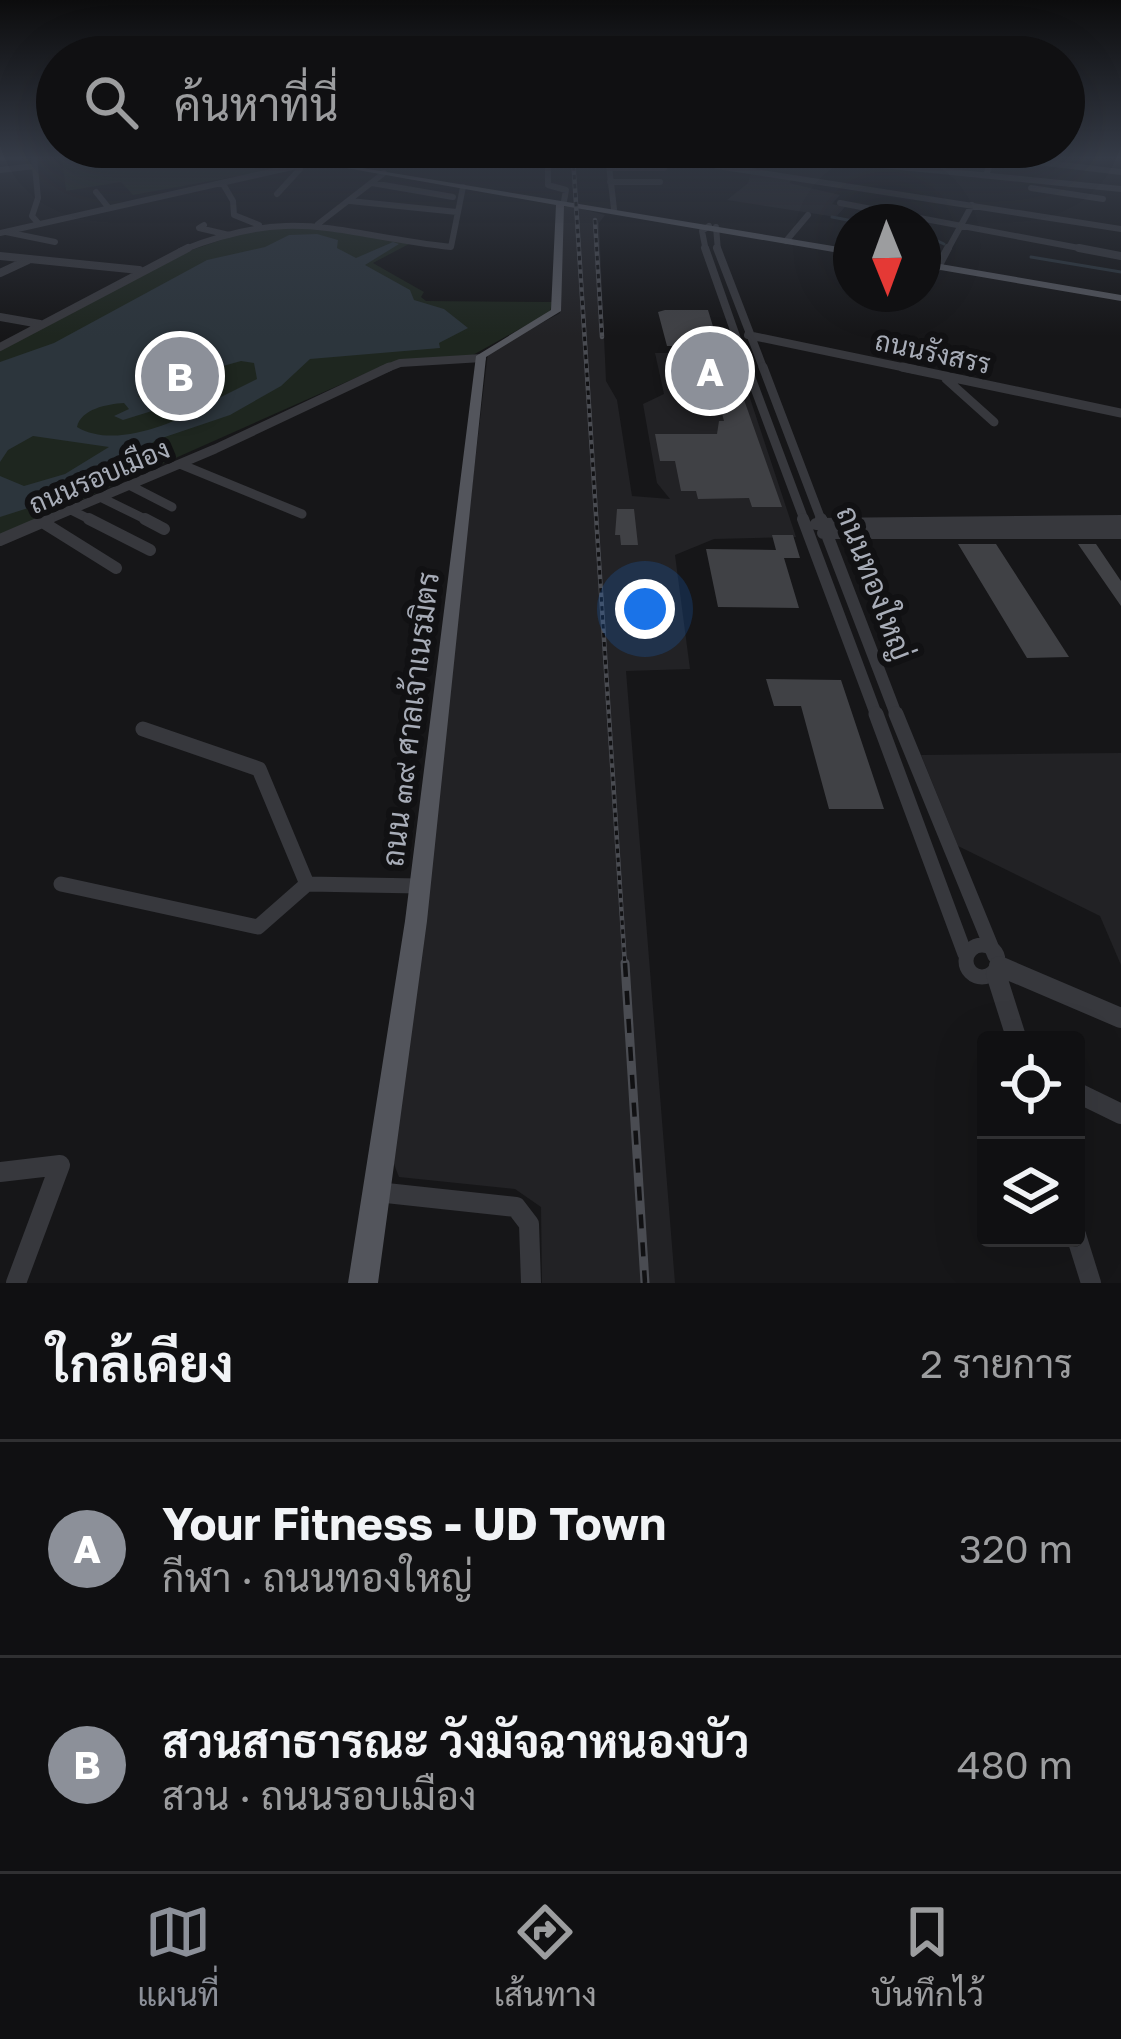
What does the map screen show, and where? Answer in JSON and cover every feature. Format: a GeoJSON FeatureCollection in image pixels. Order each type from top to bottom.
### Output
{"type":"FeatureCollection","features":[{"type":"Feature","properties":{"kind":"main road"},"geometry":{"type":"LineString","coordinates":[[482,358],[484,351],[539,325],[556,311],[561,217]]}},
{"type":"Feature","properties":{"kind":"main road"},"geometry":{"type":"LineString","coordinates":[[633,217],[710,233],[763,237]]}},
{"type":"Feature","properties":{"kind":"main road"},"geometry":{"type":"LineString","coordinates":[[658,217],[833,249]]}},
{"type":"Feature","properties":{"kind":"main road"},"geometry":{"type":"LineString","coordinates":[[686,222],[710,233],[736,230]]}},
{"type":"Feature","properties":{"kind":"main road"},"geometry":{"type":"LineString","coordinates":[[941,268],[1121,298]]}},
{"type":"Feature","properties":{"kind":"main road","name":"ถนน ๓๙ ศาลเจ้าเนรมิตร"},"geometry":{"type":"LineString","coordinates":[[363,1283],[420,886],[482,358]]}},
{"type":"Feature","properties":{"kind":"street"},"geometry":{"type":"LineString","coordinates":[[33,217],[38,223]]}},
{"type":"Feature","properties":{"kind":"street"},"geometry":{"type":"LineString","coordinates":[[2,232],[65,217]]}},
{"type":"Feature","properties":{"kind":"street"},"geometry":{"type":"LineString","coordinates":[[86,217],[86,226]]}},
{"type":"Feature","properties":{"kind":"street"},"geometry":{"type":"LineString","coordinates":[[239,217],[259,225]]}},
{"type":"Feature","properties":{"kind":"street"},"geometry":{"type":"LineString","coordinates":[[317,224],[327,217]]}},
{"type":"Feature","properties":{"kind":"street"},"geometry":{"type":"LineString","coordinates":[[1,345],[140,270],[259,225],[317,224],[451,247],[456,217]]}},
{"type":"Feature","properties":{"kind":"street"},"geometry":{"type":"LineString","coordinates":[[787,241],[806,217]]}},
{"type":"Feature","properties":{"kind":"street"},"geometry":{"type":"LineString","coordinates":[[941,261],[964,217]]}},
{"type":"Feature","properties":{"kind":"street"},"geometry":{"type":"LineString","coordinates":[[1041,217],[1121,229]]}},
{"type":"Feature","properties":{"kind":"street"},"geometry":{"type":"LineString","coordinates":[[941,223],[1121,256]]}},
{"type":"Feature","properties":{"kind":"street"},"geometry":{"type":"LineString","coordinates":[[204,225],[200,228],[231,235]]}},
{"type":"Feature","properties":{"kind":"street"},"geometry":{"type":"LineString","coordinates":[[1094,251],[1106,227]]}},
{"type":"Feature","properties":{"kind":"street"},"geometry":{"type":"LineString","coordinates":[[2,232],[55,242]]}},
{"type":"Feature","properties":{"kind":"street","name":"ถนนทองใหญ่"},"geometry":{"type":"LineString","coordinates":[[710,233],[735,335],[934,879],[973,971],[988,977],[997,966]]}},
{"type":"Feature","properties":{"kind":"street","name":"ถนนทองใหญ่"},"geometry":{"type":"LineString","coordinates":[[710,233],[997,966],[1015,1031]]}},
{"type":"Feature","properties":{"kind":"street"},"geometry":{"type":"LineString","coordinates":[[0,256],[140,270]]}},
{"type":"Feature","properties":{"kind":"street"},"geometry":{"type":"LineString","coordinates":[[0,274],[29,259]]}},
{"type":"Feature","properties":{"kind":"street"},"geometry":{"type":"LineString","coordinates":[[0,317],[43,325]]}},
{"type":"Feature","properties":{"kind":"street","name":"ถนนรังสรร"},"geometry":{"type":"LineString","coordinates":[[735,335],[1121,413]]}},
{"type":"Feature","properties":{"kind":"street","name":"ถนนรอบเมือง"},"geometry":{"type":"LineString","coordinates":[[0,540],[131,486],[343,385],[400,363],[482,358]]}},
{"type":"Feature","properties":{"kind":"street"},"geometry":{"type":"LineString","coordinates":[[941,375],[994,422]]}},
{"type":"Feature","properties":{"kind":"street"},"geometry":{"type":"LineString","coordinates":[[180,464],[302,514]]}},
{"type":"Feature","properties":{"kind":"street"},"geometry":{"type":"LineString","coordinates":[[131,486],[172,507]]}},
{"type":"Feature","properties":{"kind":"street"},"geometry":{"type":"LineString","coordinates":[[102,498],[164,530]]}},
{"type":"Feature","properties":{"kind":"street"},"geometry":{"type":"LineString","coordinates":[[73,511],[150,550]]}},
{"type":"Feature","properties":{"kind":"street"},"geometry":{"type":"LineString","coordinates":[[1042,528],[1121,521]]}},
{"type":"Feature","properties":{"kind":"street"},"geometry":{"type":"LineString","coordinates":[[44,523],[116,568]]}},
{"type":"Feature","properties":{"kind":"street"},"geometry":{"type":"LineString","coordinates":[[808,529],[1042,528],[1121,533]]}},
{"type":"Feature","properties":{"kind":"street"},"geometry":{"type":"LineString","coordinates":[[143,729],[259,769],[307,884]]}},
{"type":"Feature","properties":{"kind":"street"},"geometry":{"type":"LineString","coordinates":[[934,879],[962,878]]}},
{"type":"Feature","properties":{"kind":"street"},"geometry":{"type":"LineString","coordinates":[[62,884],[258,927],[307,884],[420,886]]}},
{"type":"Feature","properties":{"kind":"street"},"geometry":{"type":"LineString","coordinates":[[997,966],[1121,1018]]}},
{"type":"Feature","properties":{"kind":"street"},"geometry":{"type":"LineString","coordinates":[[1085,1096],[1121,1114]]}},
{"type":"Feature","properties":{"kind":"street"},"geometry":{"type":"LineString","coordinates":[[0,1172],[60,1165],[16,1283]]}},
{"type":"Feature","properties":{"kind":"street"},"geometry":{"type":"LineString","coordinates":[[376,1192],[516,1207],[529,1224],[531,1283]]}},
{"type":"Feature","properties":{"kind":"street"},"geometry":{"type":"LineString","coordinates":[[1080,1247],[1090,1283]]}},
{"type":"Feature","properties":{"kind":"shaded area"},"geometry":{"type":"Polygon","coordinates":[[[562,217],[604,217],[599,223],[606,381],[617,400],[632,496],[670,499],[657,483],[643,404],[664,394],[655,353],[735,353],[796,537],[714,539],[675,555],[690,669],[626,671],[675,1283],[542,1283],[541,1207],[515,1189],[399,1177],[392,1159],[488,352],[560,313],[562,217]]]}},
{"type":"Feature","properties":{"kind":"shaded area"},"geometry":{"type":"Polygon","coordinates":[[[265,225],[316,226],[409,244],[373,263],[424,292],[421,297],[426,301],[552,302],[550,312],[473,355],[387,364],[0,536],[0,350],[180,254],[265,225]]]}},
{"type":"Feature","properties":{"kind":"shaded area"},"geometry":{"type":"Polygon","coordinates":[[[317,234],[338,240],[337,248],[356,258],[393,242],[399,244],[365,265],[410,290],[414,300],[444,309],[468,328],[439,343],[440,348],[310,359],[281,386],[230,415],[156,440],[119,468],[44,503],[0,517],[0,476],[24,486],[65,474],[109,447],[33,436],[8,450],[0,462],[0,362],[54,343],[207,260],[265,247],[289,235],[317,234]],[[241,361],[162,383],[138,396],[148,403],[195,395],[217,399],[257,379],[254,363],[241,361]],[[184,401],[123,420],[114,416],[129,409],[124,403],[103,406],[84,416],[77,427],[108,436],[125,435],[206,406],[184,401]]]}},
{"type":"Feature","properties":{"kind":"shaded area"},"geometry":{"type":"Polygon","coordinates":[[[1121,753],[1121,965],[1100,916],[958,846],[921,755],[1121,753]]]}},
{"type":"Feature","properties":{"kind":"building"},"geometry":{"type":"Polygon","coordinates":[[[708,310],[719,346],[667,346],[658,312],[708,310]]]}},
{"type":"Feature","properties":{"kind":"building"},"geometry":{"type":"Polygon","coordinates":[[[717,394],[742,394],[782,507],[752,507],[749,498],[698,499],[696,491],[681,491],[675,461],[660,461],[655,434],[717,434],[719,421],[724,421],[717,394]]]}},
{"type":"Feature","properties":{"kind":"building"},"geometry":{"type":"Polygon","coordinates":[[[617,509],[634,509],[638,545],[621,545],[620,535],[615,535],[617,509]]]}},
{"type":"Feature","properties":{"kind":"building"},"geometry":{"type":"Polygon","coordinates":[[[772,535],[793,535],[800,558],[784,558],[799,608],[718,607],[706,549],[776,550],[772,535]]]}},
{"type":"Feature","properties":{"kind":"building"},"geometry":{"type":"Polygon","coordinates":[[[958,544],[996,544],[1069,657],[1027,658],[958,544]]]}},
{"type":"Feature","properties":{"kind":"building"},"geometry":{"type":"Polygon","coordinates":[[[1078,544],[1096,544],[1121,581],[1121,606],[1078,544]]]}},
{"type":"Feature","properties":{"kind":"building"},"geometry":{"type":"Polygon","coordinates":[[[766,679],[841,680],[884,809],[829,809],[801,706],[774,706],[766,679]]]}},
{"type":"Feature","properties":{"kind":"waterway"},"geometry":{"type":"LineString","coordinates":[[1031,257],[1121,272]]}},
{"type":"Feature","properties":{"kind":"railway"},"geometry":{"type":"LineString","coordinates":[[577,217],[625,966]]}},
{"type":"Feature","properties":{"kind":"railway"},"geometry":{"type":"LineString","coordinates":[[595,220],[602,337]]}},
{"type":"Feature","properties":{"kind":"railway"},"geometry":{"type":"LineString","coordinates":[[625,963],[645,1283]]}},
{"type":"Feature","properties":{"kind":"place","name":"Your Fitness - UD Town"},"geometry":{"type":"Point","coordinates":[710,371]}},
{"type":"Feature","properties":{"kind":"place","name":"สวนสาธารณะ วังมัจฉาหนองบัว"},"geometry":{"type":"Point","coordinates":[180,376]}}]}
